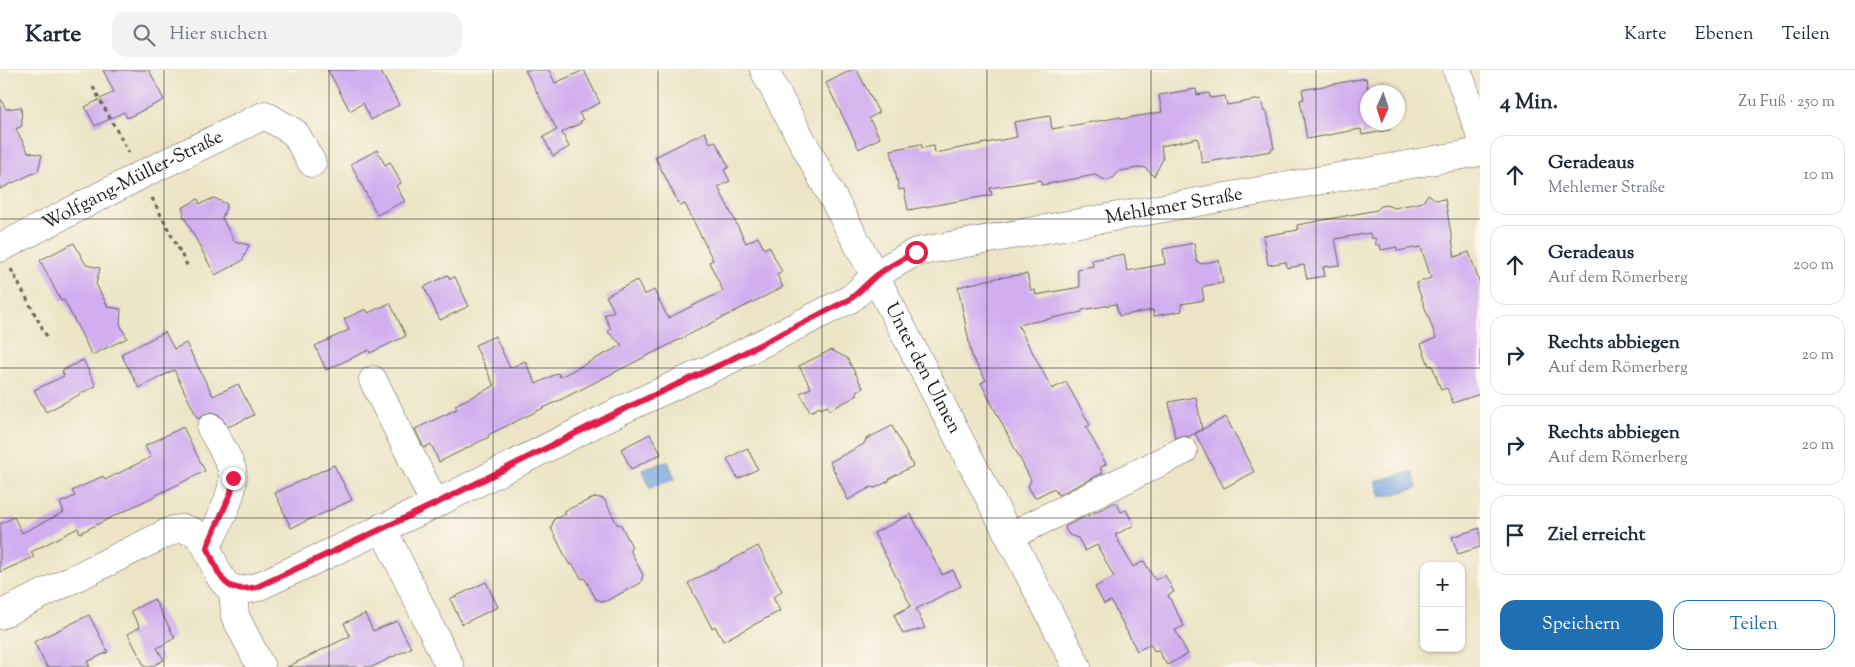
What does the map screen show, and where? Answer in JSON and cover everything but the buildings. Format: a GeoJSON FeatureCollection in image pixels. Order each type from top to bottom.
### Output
{"type":"FeatureCollection","features":[{"type":"Feature","properties":{"kind":"street","name":"Unter den Ulmen"},"geometry":{"type":"LineString","coordinates":[[764,70],[876,276],[1077,667]]}},
{"type":"Feature","properties":{"kind":"street"},"geometry":{"type":"LineString","coordinates":[[1458,70],[1480,133]]}},
{"type":"Feature","properties":{"kind":"street","name":"Wolfgang-Müller-Straße"},"geometry":{"type":"LineString","coordinates":[[5,258],[141,175],[265,115],[295,133],[312,163]]}},
{"type":"Feature","properties":{"kind":"street","name":"Mehlemer Straße"},"geometry":{"type":"LineString","coordinates":[[233,589],[245,590],[257,587],[382,527],[435,504],[624,409],[726,362],[850,299],[876,276],[893,264],[916,252],[1480,152]]}},
{"type":"Feature","properties":{"kind":"street"},"geometry":{"type":"LineString","coordinates":[[374,380],[435,504]]}},
{"type":"Feature","properties":{"kind":"street"},"geometry":{"type":"LineString","coordinates":[[207,547],[231,493],[233,478],[231,468],[212,428]]}},
{"type":"Feature","properties":{"kind":"street"},"geometry":{"type":"LineString","coordinates":[[1010,536],[1183,451]]}},
{"type":"Feature","properties":{"kind":"street"},"geometry":{"type":"LineString","coordinates":[[382,527],[450,667]]}},
{"type":"Feature","properties":{"kind":"street"},"geometry":{"type":"LineString","coordinates":[[0,615],[173,530],[185,529],[195,533],[207,547],[224,582],[233,589],[235,616],[261,667]]}},
{"type":"Feature","properties":{"kind":"path"},"geometry":{"type":"LineString","coordinates":[[93,87],[188,267]]}},
{"type":"Feature","properties":{"kind":"path"},"geometry":{"type":"LineString","coordinates":[[5,258],[47,337]]}},
{"type":"Feature","properties":{"kind":"water"},"geometry":{"type":"Polygon","coordinates":[[[668,461],[675,479],[650,488],[643,470],[668,461]]]}},
{"type":"Feature","properties":{"kind":"water"},"geometry":{"type":"Polygon","coordinates":[[[1413,472],[1417,488],[1381,497],[1376,481],[1413,472]]]}},
{"type":"Feature","properties":{"kind":"route"},"geometry":{"type":"LineString","coordinates":[[233,478],[231,493],[207,547],[224,582],[233,589],[245,590],[257,587],[382,527],[435,504],[624,409],[726,362],[850,299],[876,276],[893,264],[916,252]]}}]}
